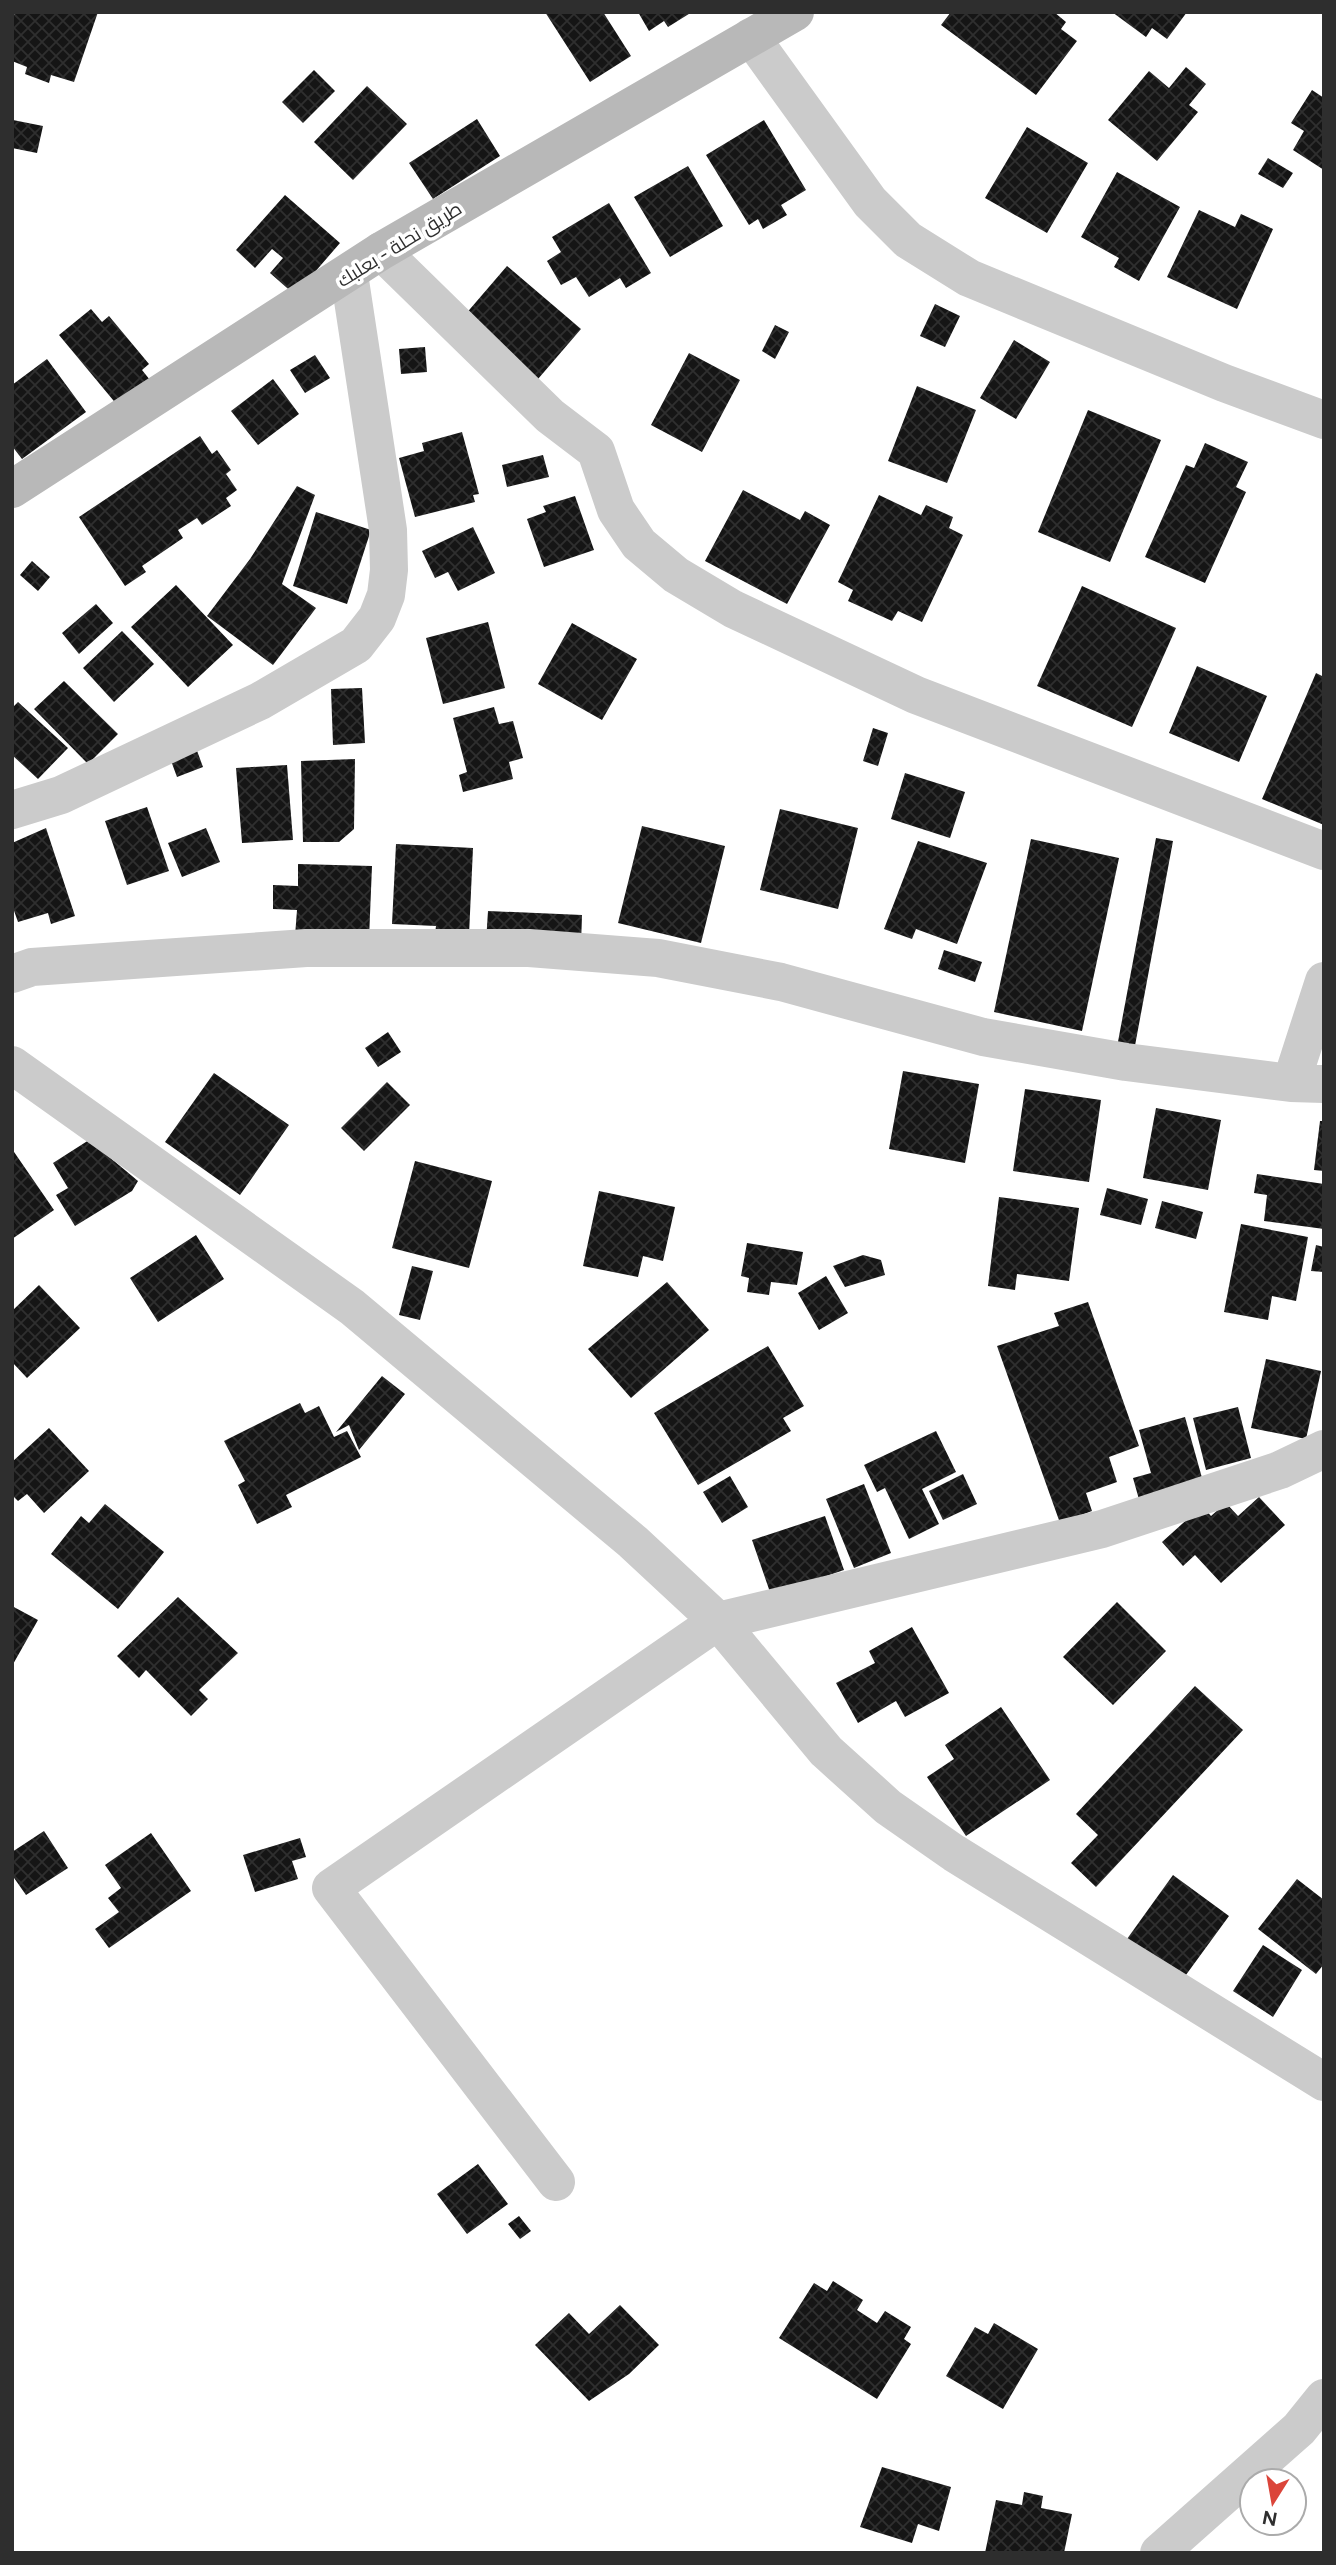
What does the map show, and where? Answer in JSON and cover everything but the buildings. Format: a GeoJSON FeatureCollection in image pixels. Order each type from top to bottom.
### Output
{"type":"FeatureCollection","features":[{"type":"Feature","properties":{"kind":"street","name":"طريق نحلة - بعلبك"},"geometry":{"type":"LineString","coordinates":[[12,489],[381,251],[795,12]]}},
{"type":"Feature","properties":{"kind":"street"},"geometry":{"type":"LineString","coordinates":[[751,37],[870,202],[908,240],[969,278],[1224,383],[1324,421]]}},
{"type":"Feature","properties":{"kind":"street"},"geometry":{"type":"LineString","coordinates":[[381,251],[550,416],[596,451],[615,510],[639,544],[676,575],[733,609],[916,695],[1324,851]]}},
{"type":"Feature","properties":{"kind":"street"},"geometry":{"type":"LineString","coordinates":[[12,810],[61,796],[260,701],[356,645],[377,618],[386,595],[390,570],[388,530],[349,274]]}},
{"type":"Feature","properties":{"kind":"street"},"geometry":{"type":"LineString","coordinates":[[12,974],[32,967],[306,948],[529,948],[658,958],[781,982],[983,1037],[1126,1062],[1307,1084],[1324,981]]}},
{"type":"Feature","properties":{"kind":"street"},"geometry":{"type":"LineString","coordinates":[[12,1065],[352,1307],[633,1542],[718,1621],[826,1751],[888,1807],[954,1853],[1324,2082]]}},
{"type":"Feature","properties":{"kind":"street"},"geometry":{"type":"LineString","coordinates":[[556,2182],[331,1888],[718,1621],[1102,1529],[1280,1470],[1324,1449]]}},
{"type":"Feature","properties":{"kind":"street"},"geometry":{"type":"LineString","coordinates":[[1159,2553],[1299,2429],[1324,2398]]}}]}
